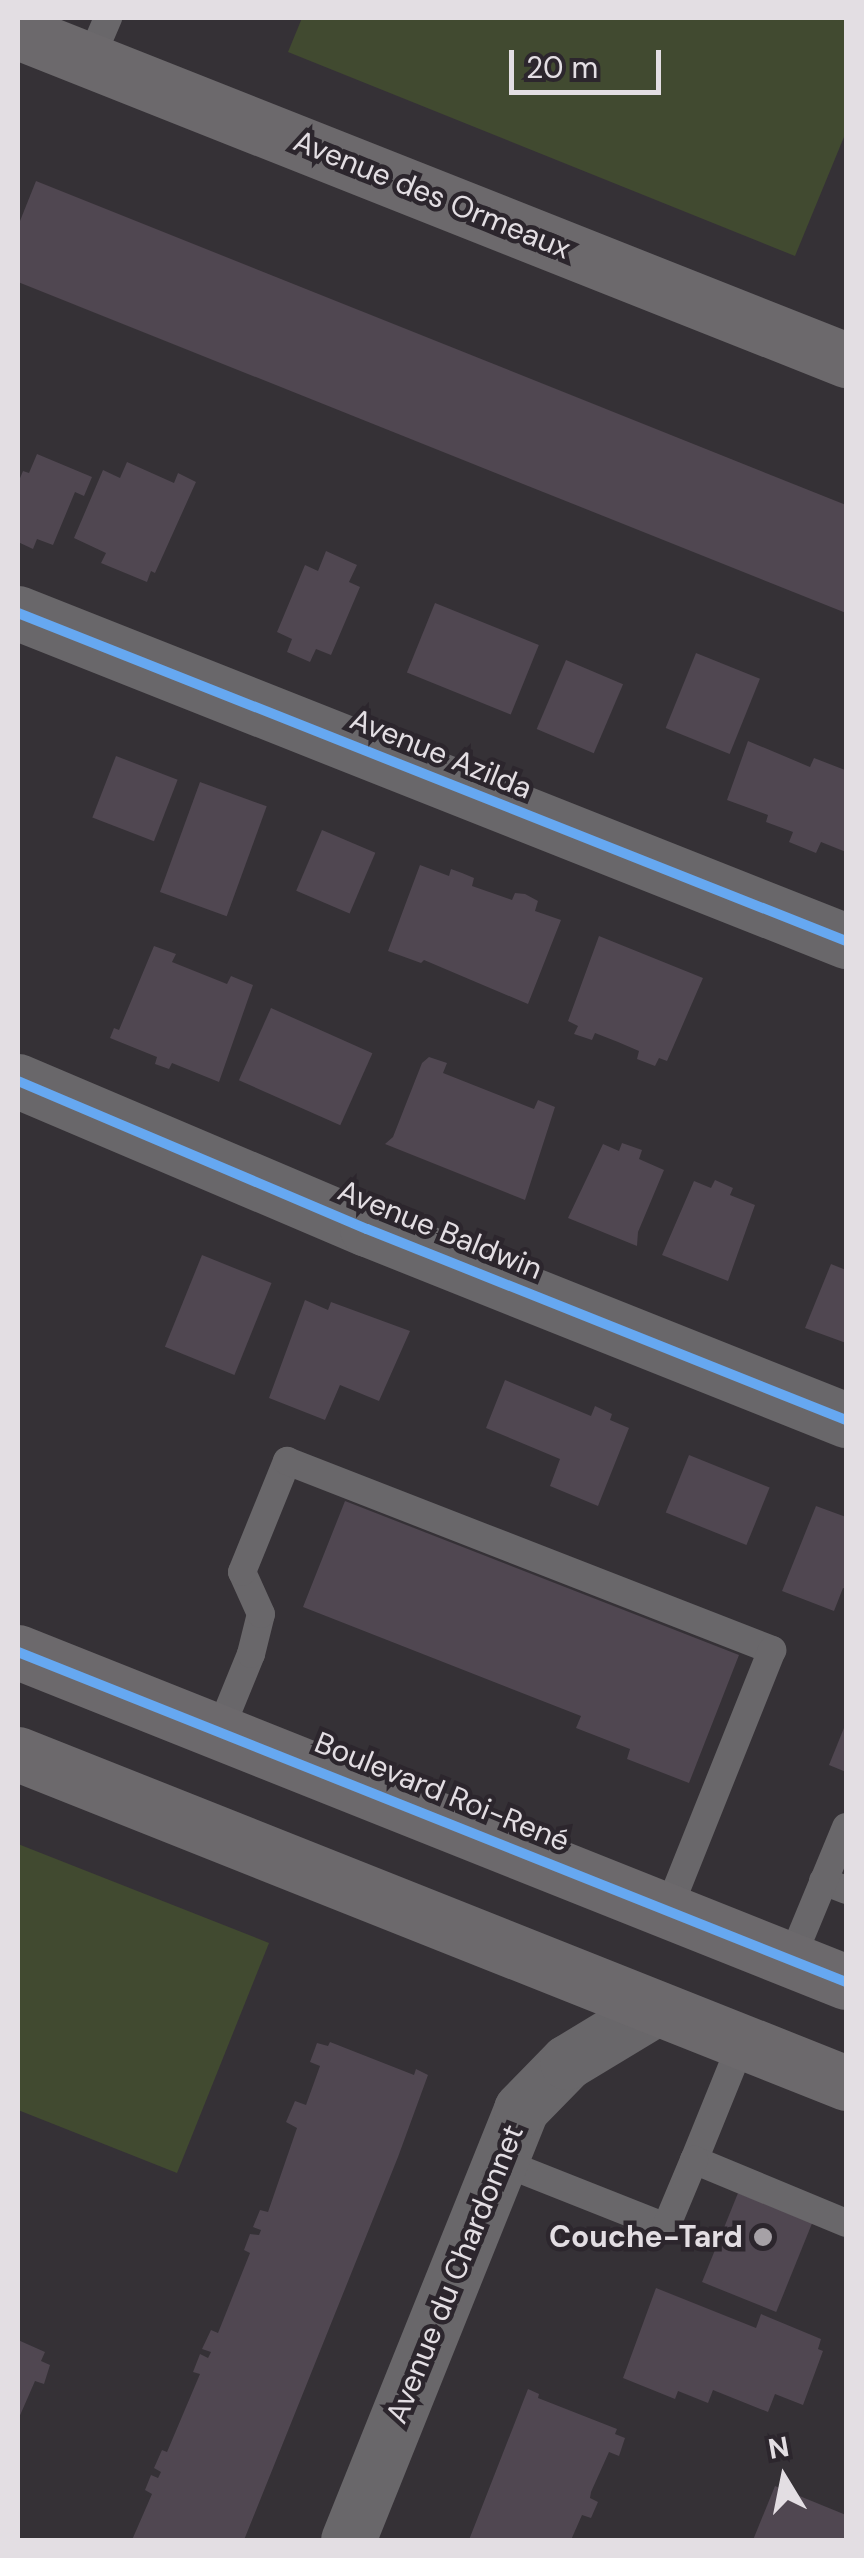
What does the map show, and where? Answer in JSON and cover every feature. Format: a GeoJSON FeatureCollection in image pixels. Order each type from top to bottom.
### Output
{"type":"FeatureCollection","features":[{"type":"Feature","properties":{"kind":"street","name":"Avenue des Ormeaux"},"geometry":{"type":"LineString","coordinates":[[18,32],[99,39],[846,360]]}},
{"type":"Feature","properties":{"kind":"street","name":"Avenue Azilda"},"geometry":{"type":"LineString","coordinates":[[18,613],[846,941]]}},
{"type":"Feature","properties":{"kind":"street","name":"Avenue Baldwin"},"geometry":{"type":"LineString","coordinates":[[18,1082],[367,1229],[846,1420]]}},
{"type":"Feature","properties":{"kind":"street","name":"Boulevard Roi-René"},"geometry":{"type":"LineString","coordinates":[[26,1643],[220,1730],[846,1982]]}},
{"type":"Feature","properties":{"kind":"street"},"geometry":{"type":"LineString","coordinates":[[18,1754],[846,2083]]}},
{"type":"Feature","properties":{"kind":"street","name":"Avenue du Chardonnet"},"geometry":{"type":"LineString","coordinates":[[348,2540],[521,2109],[566,2062],[656,2008]]}},
{"type":"Feature","properties":{"kind":"lane"},"geometry":{"type":"LineString","coordinates":[[220,1730],[251,1654],[260,1614],[242,1572],[287,1461],[772,1650],[668,1910]]}},
{"type":"Feature","properties":{"kind":"lane"},"geometry":{"type":"LineString","coordinates":[[791,1960],[834,1885],[846,1827]]}},
{"type":"Feature","properties":{"kind":"lane"},"geometry":{"type":"LineString","coordinates":[[499,2161],[666,2226],[742,2042]]}},
{"type":"Feature","properties":{"kind":"lane"},"geometry":{"type":"LineString","coordinates":[[694,2160],[846,2222]]}},
{"type":"Feature","properties":{"kind":"green space"},"geometry":{"type":"Polygon","coordinates":[[[302,18],[846,18],[846,132],[795,256],[288,52],[302,18]]]}},
{"type":"Feature","properties":{"kind":"green space"},"geometry":{"type":"Polygon","coordinates":[[[18,1844],[269,1943],[177,2173],[18,2110],[18,1844]]]}},
{"type":"Feature","properties":{"kind":"building"},"geometry":{"type":"Polygon","coordinates":[[[36,181],[846,505],[846,613],[18,282],[18,226],[36,181]]]}},
{"type":"Feature","properties":{"kind":"building"},"geometry":{"type":"Polygon","coordinates":[[[37,454],[92,477],[84,496],[75,492],[53,545],[37,539],[33,549],[18,542],[18,483],[23,471],[29,473],[37,454]]]}},
{"type":"Feature","properties":{"kind":"building"},"geometry":{"type":"Polygon","coordinates":[[[127,462],[174,483],[178,473],[196,482],[155,573],[151,571],[147,582],[101,563],[106,553],[74,538],[103,470],[120,478],[127,462]]]}},
{"type":"Feature","properties":{"kind":"building"},"geometry":{"type":"Polygon","coordinates":[[[326,551],[357,565],[349,582],[360,587],[331,655],[316,649],[310,662],[287,652],[292,639],[277,632],[305,565],[318,571],[326,551]]]}},
{"type":"Feature","properties":{"kind":"building"},"geometry":{"type":"Polygon","coordinates":[[[435,603],[539,645],[511,714],[407,673],[435,603]]]}},
{"type":"Feature","properties":{"kind":"building"},"geometry":{"type":"Polygon","coordinates":[[[696,653],[760,679],[730,754],[666,728],[696,653]]]}},
{"type":"Feature","properties":{"kind":"building"},"geometry":{"type":"Polygon","coordinates":[[[566,660],[623,684],[594,753],[537,729],[566,660]]]}},
{"type":"Feature","properties":{"kind":"building"},"geometry":{"type":"Polygon","coordinates":[[[748,741],[810,767],[814,758],[845,770],[846,852],[821,842],[816,853],[789,842],[793,832],[766,822],[768,815],[727,800],[748,741]]]}},
{"type":"Feature","properties":{"kind":"building"},"geometry":{"type":"Polygon","coordinates":[[[116,756],[178,780],[154,841],[92,818],[116,756]]]}},
{"type":"Feature","properties":{"kind":"building"},"geometry":{"type":"Polygon","coordinates":[[[200,782],[267,806],[227,916],[160,892],[200,782]]]}},
{"type":"Feature","properties":{"kind":"building"},"geometry":{"type":"Polygon","coordinates":[[[322,830],[375,853],[350,913],[296,891],[322,830]]]}},
{"type":"Feature","properties":{"kind":"building"},"geometry":{"type":"Polygon","coordinates":[[[420,865],[449,876],[451,869],[462,873],[474,878],[472,886],[512,900],[515,893],[525,894],[538,901],[535,911],[561,920],[528,1004],[424,960],[421,963],[388,951],[420,865]]]}},
{"type":"Feature","properties":{"kind":"building"},"geometry":{"type":"Polygon","coordinates":[[[599,936],[703,978],[667,1061],[659,1058],[655,1066],[637,1059],[639,1051],[618,1042],[595,1033],[592,1040],[574,1034],[578,1026],[568,1021],[599,936]]]}},
{"type":"Feature","properties":{"kind":"building"},"geometry":{"type":"Polygon","coordinates":[[[154,946],[176,954],[172,962],[227,984],[231,976],[253,985],[219,1082],[172,1063],[169,1069],[155,1064],[157,1057],[110,1038],[114,1028],[119,1030],[154,946]]]}},
{"type":"Feature","properties":{"kind":"building"},"geometry":{"type":"Polygon","coordinates":[[[271,1008],[372,1053],[340,1125],[239,1080],[271,1008]]]}},
{"type":"Feature","properties":{"kind":"building"},"geometry":{"type":"Polygon","coordinates":[[[429,1057],[447,1063],[443,1073],[534,1109],[538,1100],[555,1107],[525,1200],[385,1144],[393,1137],[422,1063],[429,1057]]]}},
{"type":"Feature","properties":{"kind":"building"},"geometry":{"type":"Polygon","coordinates":[[[622,1143],[642,1150],[639,1159],[664,1170],[638,1232],[637,1246],[568,1218],[603,1144],[619,1151],[622,1143]]]}},
{"type":"Feature","properties":{"kind":"building"},"geometry":{"type":"Polygon","coordinates":[[[715,1180],[733,1188],[730,1195],[755,1205],[728,1281],[662,1255],[694,1181],[711,1188],[715,1180]]]}},
{"type":"Feature","properties":{"kind":"building"},"geometry":{"type":"Polygon","coordinates":[[[202,1255],[272,1283],[234,1375],[165,1347],[202,1255]]]}},
{"type":"Feature","properties":{"kind":"building"},"geometry":{"type":"Polygon","coordinates":[[[831,1264],[846,1270],[846,1343],[805,1328],[831,1264]]]}},
{"type":"Feature","properties":{"kind":"building"},"geometry":{"type":"Polygon","coordinates":[[[305,1300],[328,1310],[331,1302],[410,1331],[379,1401],[340,1385],[325,1420],[269,1398],[305,1300]]]}},
{"type":"Feature","properties":{"kind":"building"},"geometry":{"type":"Polygon","coordinates":[[[505,1380],[591,1416],[595,1406],[612,1414],[610,1420],[629,1428],[598,1506],[550,1486],[560,1459],[486,1428],[505,1380]]]}},
{"type":"Feature","properties":{"kind":"building"},"geometry":{"type":"Polygon","coordinates":[[[689,1455],[770,1488],[746,1545],[666,1512],[689,1455]]]}},
{"type":"Feature","properties":{"kind":"building"},"geometry":{"type":"Polygon","coordinates":[[[345,1501],[739,1655],[689,1783],[627,1759],[630,1749],[576,1728],[581,1716],[303,1607],[345,1501]]]}},
{"type":"Feature","properties":{"kind":"building"},"geometry":{"type":"Polygon","coordinates":[[[816,1506],[846,1517],[846,1589],[843,1588],[834,1611],[782,1591],[816,1506]]]}},
{"type":"Feature","properties":{"kind":"building"},"geometry":{"type":"Polygon","coordinates":[[[846,1723],[846,1772],[829,1765],[846,1723]]]}},
{"type":"Feature","properties":{"kind":"building"},"geometry":{"type":"Polygon","coordinates":[[[330,2042],[414,2075],[416,2069],[428,2075],[398,2157],[244,2540],[132,2540],[152,2494],[145,2490],[151,2475],[158,2478],[161,2472],[154,2468],[162,2450],[167,2452],[200,2374],[193,2372],[200,2354],[208,2358],[211,2352],[202,2349],[211,2330],[218,2333],[250,2253],[244,2250],[250,2234],[259,2235],[261,2230],[253,2227],[260,2210],[268,2212],[297,2128],[286,2122],[295,2101],[306,2105],[320,2066],[310,2062],[317,2043],[328,2046],[330,2042]]]}},
{"type":"Feature","properties":{"kind":"building"},"geometry":{"type":"Polygon","coordinates":[[[738,2193],[812,2223],[776,2312],[702,2282],[738,2193]]]}},
{"type":"Feature","properties":{"kind":"building"},"geometry":{"type":"Polygon","coordinates":[[[656,2288],[756,2328],[761,2314],[821,2339],[818,2349],[823,2351],[803,2405],[775,2394],[768,2412],[713,2390],[708,2403],[678,2391],[675,2399],[623,2378],[656,2288]]]}},
{"type":"Feature","properties":{"kind":"building"},"geometry":{"type":"Polygon","coordinates":[[[18,2340],[45,2352],[41,2361],[50,2365],[44,2384],[35,2381],[18,2420],[18,2340]]]}},
{"type":"Feature","properties":{"kind":"building"},"geometry":{"type":"Polygon","coordinates":[[[528,2389],[539,2394],[538,2398],[617,2429],[615,2434],[625,2438],[619,2456],[609,2452],[591,2492],[590,2498],[598,2502],[591,2518],[582,2515],[571,2540],[469,2540],[528,2389]]]}},
{"type":"Feature","properties":{"kind":"building"},"geometry":{"type":"Polygon","coordinates":[[[775,2486],[846,2515],[846,2540],[753,2540],[775,2486]]]}},
{"type":"Feature","properties":{"kind":"cycle path"},"geometry":{"type":"LineString","coordinates":[[18,613],[846,941]]}},
{"type":"Feature","properties":{"kind":"cycle path"},"geometry":{"type":"LineString","coordinates":[[18,1081],[367,1229],[846,1420]]}},
{"type":"Feature","properties":{"kind":"cycle path"},"geometry":{"type":"LineString","coordinates":[[18,1652],[846,1982]]}},
{"type":"Feature","properties":{"kind":"place","name":"Couche-Tard"},"geometry":{"type":"Point","coordinates":[763,2237]}}]}
